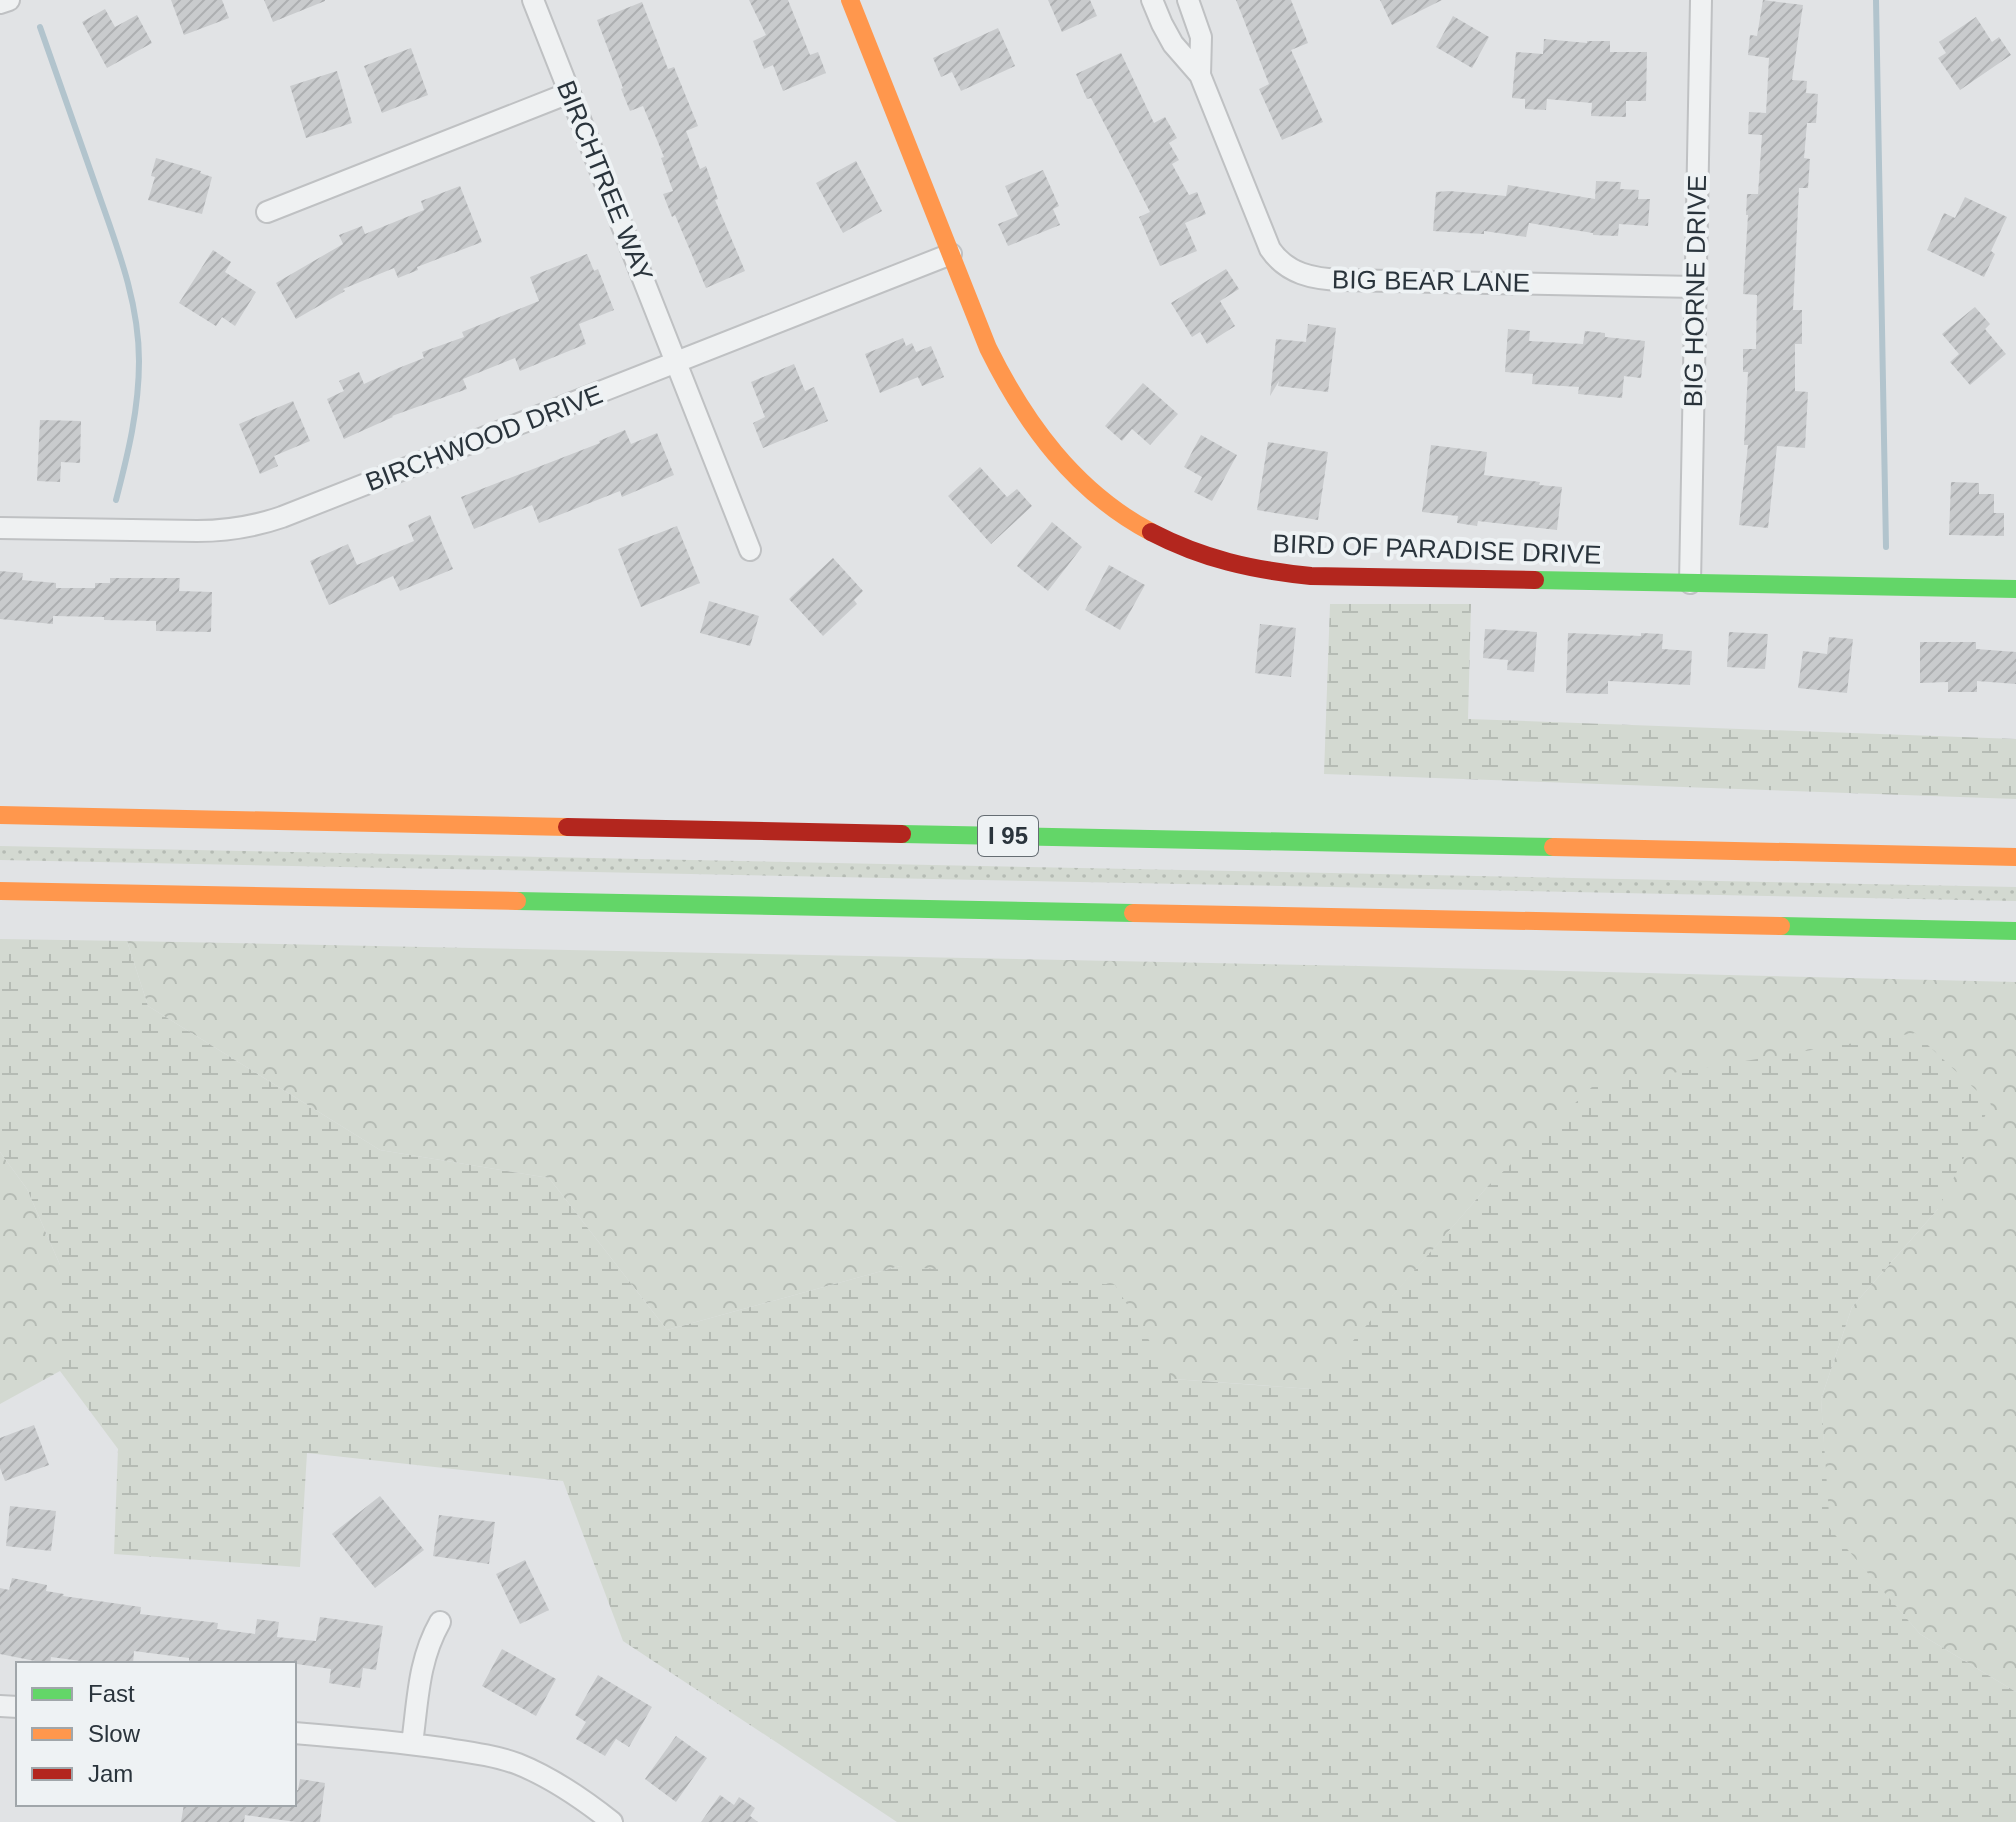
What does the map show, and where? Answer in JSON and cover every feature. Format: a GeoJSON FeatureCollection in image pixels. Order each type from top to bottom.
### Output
{"type":"FeatureCollection","features":[{"type":"Feature","properties":{"kind":"main road","name":"BIRD OF PARADISE DRIVE"},"geometry":{"type":"LineString","coordinates":[[850,0],[997,368],[1026,418],[1066,468],[1105,501],[1150,531],[1215,559],[1252,568],[1311,576],[2016,589]]}},
{"type":"Feature","properties":{"kind":"main road","name":"I 95"},"geometry":{"type":"LineString","coordinates":[[0,815],[2016,857]]}},
{"type":"Feature","properties":{"kind":"main road"},"geometry":{"type":"LineString","coordinates":[[0,891],[2016,931]]}},
{"type":"Feature","properties":{"kind":"street"},"geometry":{"type":"LineString","coordinates":[[0,3],[9,0]]}},
{"type":"Feature","properties":{"kind":"street","name":"BIRCHTREE WAY"},"geometry":{"type":"LineString","coordinates":[[533,0],[750,550]]}},
{"type":"Feature","properties":{"kind":"street","name":"BIG BEAR LANE"},"geometry":{"type":"LineString","coordinates":[[1152,0],[1167,35],[1200,75],[1270,249],[1280,262],[1293,271],[1310,277],[1342,280],[1695,287]]}},
{"type":"Feature","properties":{"kind":"street","name":"BIG BEAR LANE"},"geometry":{"type":"LineString","coordinates":[[1188,0],[1201,37],[1200,75]]}},
{"type":"Feature","properties":{"kind":"street","name":"BIG HORNE DRIVE"},"geometry":{"type":"LineString","coordinates":[[1690,583],[1701,0]]}},
{"type":"Feature","properties":{"kind":"street"},"geometry":{"type":"LineString","coordinates":[[267,212],[569,93]]}},
{"type":"Feature","properties":{"kind":"street","name":"BIRCHWOOD DRIVE"},"geometry":{"type":"LineString","coordinates":[[0,528],[197,531],[256,525],[951,254]]}},
{"type":"Feature","properties":{"kind":"street"},"geometry":{"type":"LineString","coordinates":[[412,1744],[425,1654],[440,1622]]}},
{"type":"Feature","properties":{"kind":"street"},"geometry":{"type":"LineString","coordinates":[[296,1733],[412,1744],[516,1763],[580,1797],[612,1822]]}},
{"type":"Feature","properties":{"kind":"green space"},"geometry":{"type":"Polygon","coordinates":[[[1330,604],[1471,604],[1468,719],[2016,739],[2016,799],[1324,774],[1330,604]]]}},
{"type":"Feature","properties":{"kind":"green space"},"geometry":{"type":"Polygon","coordinates":[[[0,846],[2016,887],[2016,901],[0,860],[0,846]]]}},
{"type":"Feature","properties":{"kind":"green space"},"geometry":{"type":"Polygon","coordinates":[[[0,939],[127,941],[148,1006],[380,1150],[549,1178],[667,1330],[900,1266],[1115,1285],[1173,1379],[1311,1389],[1488,1186],[1593,1086],[1915,1033],[1991,1104],[1938,1209],[1852,1307],[1821,1399],[1830,1529],[1920,1634],[2016,1692],[2016,1822],[897,1822],[623,1641],[563,1481],[307,1453],[300,1567],[114,1554],[118,1449],[60,1371],[60,1265],[27,1189],[0,1152],[0,939]]]}},
{"type":"Feature","properties":{"kind":"green space"},"geometry":{"type":"Polygon","coordinates":[[[127,941],[2016,982],[2016,1692],[1920,1634],[1829,1529],[1821,1399],[1852,1307],[1938,1209],[1488,1186],[1312,1389],[1173,1379],[900,1266],[667,1330],[549,1178],[380,1150],[148,1006],[127,941]]]}},
{"type":"Feature","properties":{"kind":"green space"},"geometry":{"type":"Polygon","coordinates":[[[0,1152],[27,1189],[60,1265],[60,1371],[0,1404],[0,1152]]]}},
{"type":"Feature","properties":{"kind":"building"},"geometry":{"type":"Polygon","coordinates":[[[171,0],[222,0],[229,18],[184,35],[171,0]]]}},
{"type":"Feature","properties":{"kind":"building"},"geometry":{"type":"Polygon","coordinates":[[[264,0],[325,0],[325,1],[273,22],[264,0]]]}},
{"type":"Feature","properties":{"kind":"building"},"geometry":{"type":"Polygon","coordinates":[[[749,0],[788,0],[810,55],[818,52],[826,73],[783,91],[773,65],[764,69],[753,41],[766,35],[749,0]]]}},
{"type":"Feature","properties":{"kind":"building"},"geometry":{"type":"Polygon","coordinates":[[[1048,0],[1090,0],[1097,16],[1062,32],[1048,0]]]}},
{"type":"Feature","properties":{"kind":"building"},"geometry":{"type":"Polygon","coordinates":[[[1236,0],[1291,0],[1308,43],[1291,50],[1323,122],[1282,140],[1259,89],[1269,84],[1236,0]]]}},
{"type":"Feature","properties":{"kind":"building"},"geometry":{"type":"Polygon","coordinates":[[[1380,0],[1442,0],[1392,25],[1380,0]]]}},
{"type":"Feature","properties":{"kind":"building"},"geometry":{"type":"Polygon","coordinates":[[[1763,0],[1803,5],[1792,80],[1807,81],[1806,93],[1818,94],[1816,123],[1807,123],[1804,158],[1810,159],[1808,188],[1799,188],[1793,310],[1802,310],[1802,344],[1795,344],[1795,391],[1808,392],[1805,448],[1777,446],[1768,528],[1739,525],[1748,445],[1744,445],[1748,372],[1743,372],[1743,349],[1756,349],[1757,295],[1743,294],[1747,194],[1758,194],[1762,135],[1748,134],[1749,112],[1766,113],[1769,58],[1748,55],[1750,35],[1757,36],[1763,0]]]}},
{"type":"Feature","properties":{"kind":"building"},"geometry":{"type":"Polygon","coordinates":[[[642,2],[668,69],[674,67],[698,126],[686,131],[700,169],[706,166],[718,199],[715,200],[745,271],[706,288],[663,194],[673,191],[661,158],[664,157],[643,106],[630,111],[597,20],[642,2]]]}},
{"type":"Feature","properties":{"kind":"building"},"geometry":{"type":"Polygon","coordinates":[[[105,9],[115,27],[137,15],[152,43],[107,68],[82,22],[105,9]]]}},
{"type":"Feature","properties":{"kind":"building"},"geometry":{"type":"Polygon","coordinates":[[[1453,16],[1489,37],[1472,68],[1436,47],[1453,16]]]}},
{"type":"Feature","properties":{"kind":"building"},"geometry":{"type":"Polygon","coordinates":[[[1976,17],[1992,42],[1999,37],[2011,55],[1960,90],[1938,58],[1946,53],[1939,42],[1976,17]]]}},
{"type":"Feature","properties":{"kind":"building"},"geometry":{"type":"Polygon","coordinates":[[[998,28],[1015,66],[961,91],[952,72],[941,77],[933,58],[998,28]]]}},
{"type":"Feature","properties":{"kind":"building"},"geometry":{"type":"Polygon","coordinates":[[[1544,39],[1587,43],[1610,41],[1610,52],[1647,52],[1646,101],[1626,101],[1626,117],[1591,116],[1592,103],[1547,99],[1546,110],[1525,109],[1525,99],[1512,98],[1516,52],[1543,54],[1544,39]]]}},
{"type":"Feature","properties":{"kind":"building"},"geometry":{"type":"Polygon","coordinates":[[[411,48],[428,95],[382,113],[364,66],[411,48]]]}},
{"type":"Feature","properties":{"kind":"building"},"geometry":{"type":"Polygon","coordinates":[[[1121,53],[1154,123],[1165,117],[1177,138],[1169,143],[1179,160],[1172,164],[1189,195],[1197,192],[1206,214],[1185,223],[1197,251],[1160,266],[1139,217],[1150,212],[1076,74],[1121,53]]]}},
{"type":"Feature","properties":{"kind":"building"},"geometry":{"type":"Polygon","coordinates":[[[337,71],[352,123],[306,138],[290,86],[337,71]]]}},
{"type":"Feature","properties":{"kind":"building"},"geometry":{"type":"Polygon","coordinates":[[[156,158],[212,177],[202,214],[148,200],[155,177],[151,176],[156,158]]]}},
{"type":"Feature","properties":{"kind":"building"},"geometry":{"type":"Polygon","coordinates":[[[856,161],[882,211],[843,233],[816,183],[856,161]]]}},
{"type":"Feature","properties":{"kind":"building"},"geometry":{"type":"Polygon","coordinates":[[[1043,170],[1059,206],[1053,209],[1060,225],[1008,246],[998,224],[1018,216],[1005,186],[1043,170]]]}},
{"type":"Feature","properties":{"kind":"building"},"geometry":{"type":"Polygon","coordinates":[[[1596,181],[1621,182],[1620,189],[1639,190],[1638,199],[1650,199],[1648,226],[1619,224],[1618,236],[1593,235],[1529,223],[1526,237],[1484,231],[1484,234],[1433,231],[1436,192],[1506,196],[1508,185],[1595,199],[1596,181]]]}},
{"type":"Feature","properties":{"kind":"building"},"geometry":{"type":"Polygon","coordinates":[[[460,186],[482,242],[417,267],[418,270],[398,278],[394,268],[343,289],[345,291],[296,319],[276,283],[343,244],[339,235],[362,226],[365,234],[424,210],[421,201],[460,186]]]}},
{"type":"Feature","properties":{"kind":"building"},"geometry":{"type":"Polygon","coordinates":[[[1965,197],[2007,217],[1991,251],[1995,254],[1984,277],[1927,250],[1944,213],[1955,218],[1965,197]]]}},
{"type":"Feature","properties":{"kind":"building"},"geometry":{"type":"Polygon","coordinates":[[[213,250],[231,262],[225,272],[256,292],[235,326],[222,317],[216,326],[179,303],[213,250]]]}},
{"type":"Feature","properties":{"kind":"building"},"geometry":{"type":"Polygon","coordinates":[[[587,254],[594,271],[598,269],[614,310],[579,324],[586,344],[520,371],[515,358],[463,379],[467,389],[392,416],[344,439],[327,399],[344,391],[339,381],[359,372],[364,384],[424,358],[422,352],[464,337],[462,332],[539,301],[530,277],[587,254]]]}},
{"type":"Feature","properties":{"kind":"building"},"geometry":{"type":"Polygon","coordinates":[[[1226,269],[1239,289],[1220,301],[1235,326],[1207,344],[1200,332],[1192,337],[1171,303],[1226,269]]]}},
{"type":"Feature","properties":{"kind":"building"},"geometry":{"type":"Polygon","coordinates":[[[1975,307],[1990,324],[1985,329],[2006,354],[1970,385],[1950,362],[1959,354],[1942,334],[1975,307]]]}},
{"type":"Feature","properties":{"kind":"building"},"geometry":{"type":"Polygon","coordinates":[[[1308,324],[1336,328],[1328,392],[1278,386],[1279,381],[1270,396],[1276,339],[1306,342],[1308,324]]]}},
{"type":"Feature","properties":{"kind":"building"},"geometry":{"type":"Polygon","coordinates":[[[1508,329],[1530,331],[1529,341],[1583,344],[1585,331],[1605,333],[1605,337],[1645,341],[1641,378],[1624,376],[1622,398],[1578,394],[1579,387],[1532,384],[1533,374],[1505,372],[1508,329]]]}},
{"type":"Feature","properties":{"kind":"building"},"geometry":{"type":"Polygon","coordinates":[[[903,338],[906,346],[912,343],[916,352],[931,346],[944,377],[922,386],[918,377],[880,393],[865,354],[903,338]]]}},
{"type":"Feature","properties":{"kind":"building"},"geometry":{"type":"Polygon","coordinates":[[[794,364],[805,391],[814,387],[828,421],[763,448],[753,423],[765,417],[751,382],[794,364]]]}},
{"type":"Feature","properties":{"kind":"building"},"geometry":{"type":"Polygon","coordinates":[[[1143,383],[1178,414],[1150,445],[1132,429],[1122,441],[1105,426],[1143,383]]]}},
{"type":"Feature","properties":{"kind":"building"},"geometry":{"type":"Polygon","coordinates":[[[293,401],[310,441],[274,456],[278,466],[260,474],[239,424],[293,401]]]}},
{"type":"Feature","properties":{"kind":"building"},"geometry":{"type":"Polygon","coordinates":[[[40,420],[81,421],[80,463],[61,462],[60,482],[37,481],[40,420]]]}},
{"type":"Feature","properties":{"kind":"building"},"geometry":{"type":"Polygon","coordinates":[[[625,430],[631,444],[657,433],[674,475],[622,497],[620,491],[539,523],[532,505],[474,529],[461,497],[600,443],[625,430]]]}},
{"type":"Feature","properties":{"kind":"building"},"geometry":{"type":"Polygon","coordinates":[[[1201,435],[1237,455],[1212,501],[1194,492],[1202,477],[1184,467],[1201,435]]]}},
{"type":"Feature","properties":{"kind":"building"},"geometry":{"type":"Polygon","coordinates":[[[1268,442],[1328,452],[1318,520],[1257,510],[1268,442]]]}},
{"type":"Feature","properties":{"kind":"building"},"geometry":{"type":"Polygon","coordinates":[[[1431,445],[1487,452],[1484,475],[1562,487],[1557,530],[1478,521],[1477,526],[1457,523],[1458,516],[1422,512],[1431,445]]]}},
{"type":"Feature","properties":{"kind":"building"},"geometry":{"type":"Polygon","coordinates":[[[980,467],[1007,497],[1017,489],[1032,506],[991,544],[948,496],[980,467]]]}},
{"type":"Feature","properties":{"kind":"building"},"geometry":{"type":"Polygon","coordinates":[[[1951,482],[1979,483],[1979,494],[1994,494],[1994,513],[2004,513],[2004,536],[1949,535],[1951,482]]]}},
{"type":"Feature","properties":{"kind":"building"},"geometry":{"type":"Polygon","coordinates":[[[430,515],[453,569],[400,591],[393,576],[329,605],[310,561],[348,544],[357,565],[414,541],[408,525],[430,515]]]}},
{"type":"Feature","properties":{"kind":"building"},"geometry":{"type":"Polygon","coordinates":[[[1052,522],[1082,547],[1048,591],[1017,566],[1052,522]]]}},
{"type":"Feature","properties":{"kind":"building"},"geometry":{"type":"Polygon","coordinates":[[[677,526],[700,583],[641,607],[618,549],[677,526]]]}},
{"type":"Feature","properties":{"kind":"building"},"geometry":{"type":"Polygon","coordinates":[[[833,558],[863,591],[854,600],[857,604],[823,636],[789,599],[833,558]]]}},
{"type":"Feature","properties":{"kind":"building"},"geometry":{"type":"Polygon","coordinates":[[[1109,565],[1145,585],[1120,630],[1085,610],[1109,565]]]}},
{"type":"Feature","properties":{"kind":"building"},"geometry":{"type":"Polygon","coordinates":[[[0,571],[23,573],[22,580],[56,583],[56,588],[95,588],[95,583],[110,583],[110,578],[180,578],[179,591],[212,592],[211,632],[156,631],[156,621],[104,620],[104,617],[53,616],[53,624],[0,619],[0,571]]]}},
{"type":"Feature","properties":{"kind":"building"},"geometry":{"type":"Polygon","coordinates":[[[709,601],[759,616],[750,646],[700,633],[709,601]]]}},
{"type":"Feature","properties":{"kind":"building"},"geometry":{"type":"Polygon","coordinates":[[[1260,624],[1296,628],[1291,677],[1255,673],[1260,624]]]}},
{"type":"Feature","properties":{"kind":"building"},"geometry":{"type":"Polygon","coordinates":[[[1485,629],[1537,632],[1534,672],[1507,670],[1508,660],[1483,658],[1485,629]]]}},
{"type":"Feature","properties":{"kind":"building"},"geometry":{"type":"Polygon","coordinates":[[[1729,632],[1768,634],[1765,669],[1727,667],[1729,632]]]}},
{"type":"Feature","properties":{"kind":"building"},"geometry":{"type":"Polygon","coordinates":[[[1568,633],[1663,634],[1662,649],[1692,651],[1690,685],[1608,681],[1608,694],[1566,693],[1568,633]]]}},
{"type":"Feature","properties":{"kind":"building"},"geometry":{"type":"Polygon","coordinates":[[[1829,637],[1853,639],[1847,693],[1798,688],[1803,651],[1827,654],[1829,637]]]}},
{"type":"Feature","properties":{"kind":"building"},"geometry":{"type":"Polygon","coordinates":[[[1920,642],[1976,642],[1976,649],[2016,652],[2016,684],[1977,681],[1977,692],[1948,692],[1948,682],[1920,683],[1920,642]]]}},
{"type":"Feature","properties":{"kind":"building"},"geometry":{"type":"Polygon","coordinates":[[[34,1425],[49,1465],[5,1481],[0,1468],[0,1438],[34,1425]]]}},
{"type":"Feature","properties":{"kind":"building"},"geometry":{"type":"Polygon","coordinates":[[[380,1496],[424,1550],[375,1588],[332,1534],[380,1496]]]}},
{"type":"Feature","properties":{"kind":"building"},"geometry":{"type":"Polygon","coordinates":[[[10,1506],[56,1511],[51,1551],[6,1546],[10,1506]]]}},
{"type":"Feature","properties":{"kind":"building"},"geometry":{"type":"Polygon","coordinates":[[[439,1515],[495,1522],[489,1564],[433,1556],[439,1515]]]}},
{"type":"Feature","properties":{"kind":"building"},"geometry":{"type":"Polygon","coordinates":[[[525,1560],[549,1610],[520,1624],[496,1574],[525,1560]]]}},
{"type":"Feature","properties":{"kind":"building"},"geometry":{"type":"Polygon","coordinates":[[[12,1578],[47,1585],[46,1591],[63,1596],[141,1607],[140,1614],[218,1623],[217,1629],[255,1634],[257,1619],[279,1622],[277,1637],[316,1641],[320,1617],[383,1626],[376,1670],[363,1668],[360,1688],[329,1683],[331,1669],[296,1662],[189,1662],[189,1658],[134,1651],[133,1662],[88,1662],[51,1657],[50,1662],[40,1662],[0,1654],[0,1588],[9,1590],[12,1578]]]}},
{"type":"Feature","properties":{"kind":"building"},"geometry":{"type":"Polygon","coordinates":[[[502,1649],[556,1679],[536,1716],[482,1686],[502,1649]]]}},
{"type":"Feature","properties":{"kind":"building"},"geometry":{"type":"Polygon","coordinates":[[[598,1675],[652,1707],[629,1747],[616,1739],[605,1756],[576,1739],[586,1722],[575,1715],[598,1675]]]}},
{"type":"Feature","properties":{"kind":"building"},"geometry":{"type":"Polygon","coordinates":[[[676,1736],[707,1758],[676,1802],[645,1779],[676,1736]]]}},
{"type":"Feature","properties":{"kind":"building"},"geometry":{"type":"Polygon","coordinates":[[[300,1779],[325,1783],[320,1822],[245,1815],[244,1822],[181,1822],[184,1806],[296,1806],[300,1779]]]}},
{"type":"Feature","properties":{"kind":"building"},"geometry":{"type":"Polygon","coordinates":[[[720,1795],[734,1805],[739,1797],[755,1808],[750,1816],[758,1822],[701,1822],[720,1795]]]}},
{"type":"Feature","properties":{"kind":"waterway"},"geometry":{"type":"LineString","coordinates":[[1876,0],[1886,547]]}},
{"type":"Feature","properties":{"kind":"waterway"},"geometry":{"type":"LineString","coordinates":[[40,27],[120,256],[135,318],[139,361],[137,396],[129,448],[116,500]]}},
{"type":"Feature","properties":{"kind":"traffic: fast"},"geometry":{"type":"LineString","coordinates":[[1535,580],[2016,589]]}},
{"type":"Feature","properties":{"kind":"traffic: fast"},"geometry":{"type":"LineString","coordinates":[[902,834],[1553,847]]}},
{"type":"Feature","properties":{"kind":"traffic: fast"},"geometry":{"type":"LineString","coordinates":[[517,901],[1133,913]]}},
{"type":"Feature","properties":{"kind":"traffic: fast"},"geometry":{"type":"LineString","coordinates":[[1781,926],[2016,931]]}},
{"type":"Feature","properties":{"kind":"traffic: slow"},"geometry":{"type":"LineString","coordinates":[[850,0],[988,348],[1018,403],[1076,476],[1124,516],[1151,532]]}},
{"type":"Feature","properties":{"kind":"traffic: slow"},"geometry":{"type":"LineString","coordinates":[[0,815],[567,827]]}},
{"type":"Feature","properties":{"kind":"traffic: slow"},"geometry":{"type":"LineString","coordinates":[[1553,847],[2016,857]]}},
{"type":"Feature","properties":{"kind":"traffic: slow"},"geometry":{"type":"LineString","coordinates":[[0,891],[517,901]]}},
{"type":"Feature","properties":{"kind":"traffic: slow"},"geometry":{"type":"LineString","coordinates":[[1133,913],[1781,926]]}},
{"type":"Feature","properties":{"kind":"traffic: jam"},"geometry":{"type":"LineString","coordinates":[[1151,532],[1209,556],[1248,567],[1311,576],[1535,580]]}},
{"type":"Feature","properties":{"kind":"traffic: jam"},"geometry":{"type":"LineString","coordinates":[[567,827],[902,834]]}}]}
